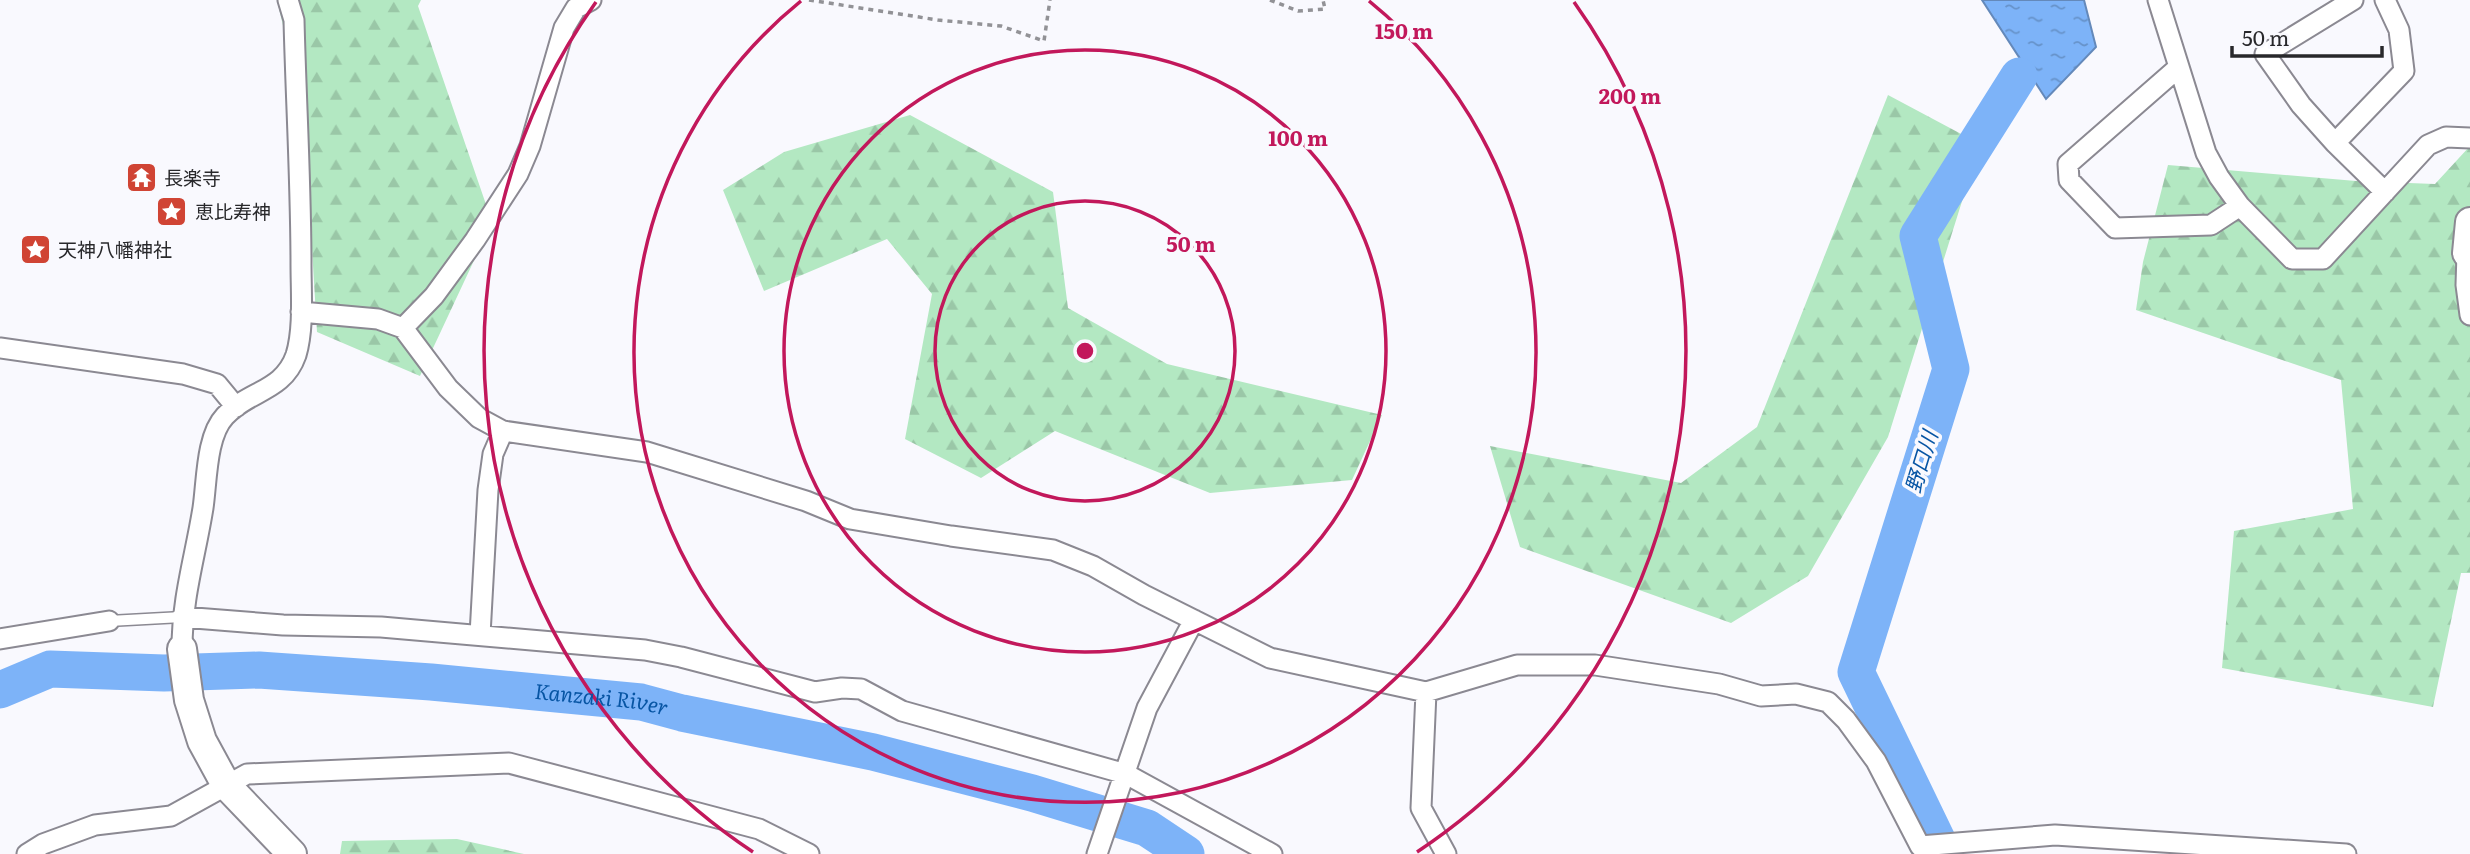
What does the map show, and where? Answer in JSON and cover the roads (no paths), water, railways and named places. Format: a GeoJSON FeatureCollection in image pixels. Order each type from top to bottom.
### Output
{"type":"FeatureCollection","features":[{"type":"Feature","properties":{"kind":"street"},"geometry":{"type":"LineString","coordinates":[[288,0],[293,20],[301,238],[301,312],[297,352],[288,373],[223,417],[209,455],[203,509],[182,617],[181,649],[188,700],[202,741],[226,785],[292,854]]}},
{"type":"Feature","properties":{"kind":"street"},"geometry":{"type":"LineString","coordinates":[[403,328],[434,296],[517,174],[530,146],[564,28],[576,8],[591,0]]}},
{"type":"Feature","properties":{"kind":"street"},"geometry":{"type":"LineString","coordinates":[[2158,0],[2206,153],[2240,206],[2292,259],[2323,259],[2428,145],[2446,137],[2470,138]]}},
{"type":"Feature","properties":{"kind":"street"},"geometry":{"type":"LineString","coordinates":[[2353,0],[2265,54],[2301,105],[2385,192]]}},
{"type":"Feature","properties":{"kind":"street"},"geometry":{"type":"LineString","coordinates":[[2335,143],[2404,71],[2399,30],[2385,0]]}},
{"type":"Feature","properties":{"kind":"street"},"geometry":{"type":"LineString","coordinates":[[2179,67],[2068,164],[2069,180],[2115,228],[2211,225],[2240,206]]}},
{"type":"Feature","properties":{"kind":"street"},"geometry":{"type":"LineString","coordinates":[[2470,222],[2466,285],[2470,315]]}},
{"type":"Feature","properties":{"kind":"street"},"geometry":{"type":"LineString","coordinates":[[301,312],[378,319],[403,328],[448,388],[479,418],[503,431],[647,452],[806,501],[850,519],[1053,550],[1093,566],[1270,658],[1426,692],[1517,666],[1582,665],[1719,684],[1761,696],[1796,694],[1828,702],[1846,720],[1876,761],[1920,846],[2055,835],[2346,854]]}},
{"type":"Feature","properties":{"kind":"street"},"geometry":{"type":"LineString","coordinates":[[0,348],[183,374],[217,384],[236,407]]}},
{"type":"Feature","properties":{"kind":"street"},"geometry":{"type":"LineString","coordinates":[[480,635],[488,490],[493,454],[503,431]]}},
{"type":"Feature","properties":{"kind":"street"},"geometry":{"type":"LineString","coordinates":[[182,617],[283,625],[381,627],[645,650],[815,692],[842,688],[861,689],[902,712],[1126,774],[1272,854]]}},
{"type":"Feature","properties":{"kind":"street"},"geometry":{"type":"LineString","coordinates":[[1098,853],[1147,708],[1194,620]]}},
{"type":"Feature","properties":{"kind":"street"},"geometry":{"type":"LineString","coordinates":[[0,639],[109,621]]}},
{"type":"Feature","properties":{"kind":"street"},"geometry":{"type":"LineString","coordinates":[[1426,692],[1422,808],[1446,854]]}},
{"type":"Feature","properties":{"kind":"street"},"geometry":{"type":"LineString","coordinates":[[27,854],[43,844],[94,824],[171,816],[247,775],[509,763],[759,829],[809,854]]}},
{"type":"Feature","properties":{"kind":"lane"},"geometry":{"type":"LineString","coordinates":[[109,621],[182,617]]}},
{"type":"Feature","properties":{"kind":"water"},"geometry":{"type":"Polygon","coordinates":[[[1982,0],[2084,0],[2096,47],[2046,99],[1982,0]]]}},
{"type":"Feature","properties":{"kind":"waterway","name":"野口川"},"geometry":{"type":"LineString","coordinates":[[1944,854],[1856,672],[1951,369],[1918,236],[2019,76]]}},
{"type":"Feature","properties":{"kind":"waterway","name":"Kanzaki River"},"geometry":{"type":"LineString","coordinates":[[0,690],[50,669],[164,673],[259,670],[431,682],[641,702],[682,713],[873,752],[1032,793],[1147,828],[1186,854]]}},
{"type":"Feature","properties":{"kind":"place","name":"長楽寺"},"geometry":{"type":"Point","coordinates":[141,178]}},
{"type":"Feature","properties":{"kind":"place","name":"恵比寿神"},"geometry":{"type":"Point","coordinates":[172,212]}},
{"type":"Feature","properties":{"kind":"place","name":"天神八幡神社"},"geometry":{"type":"Point","coordinates":[35,250]}}]}
